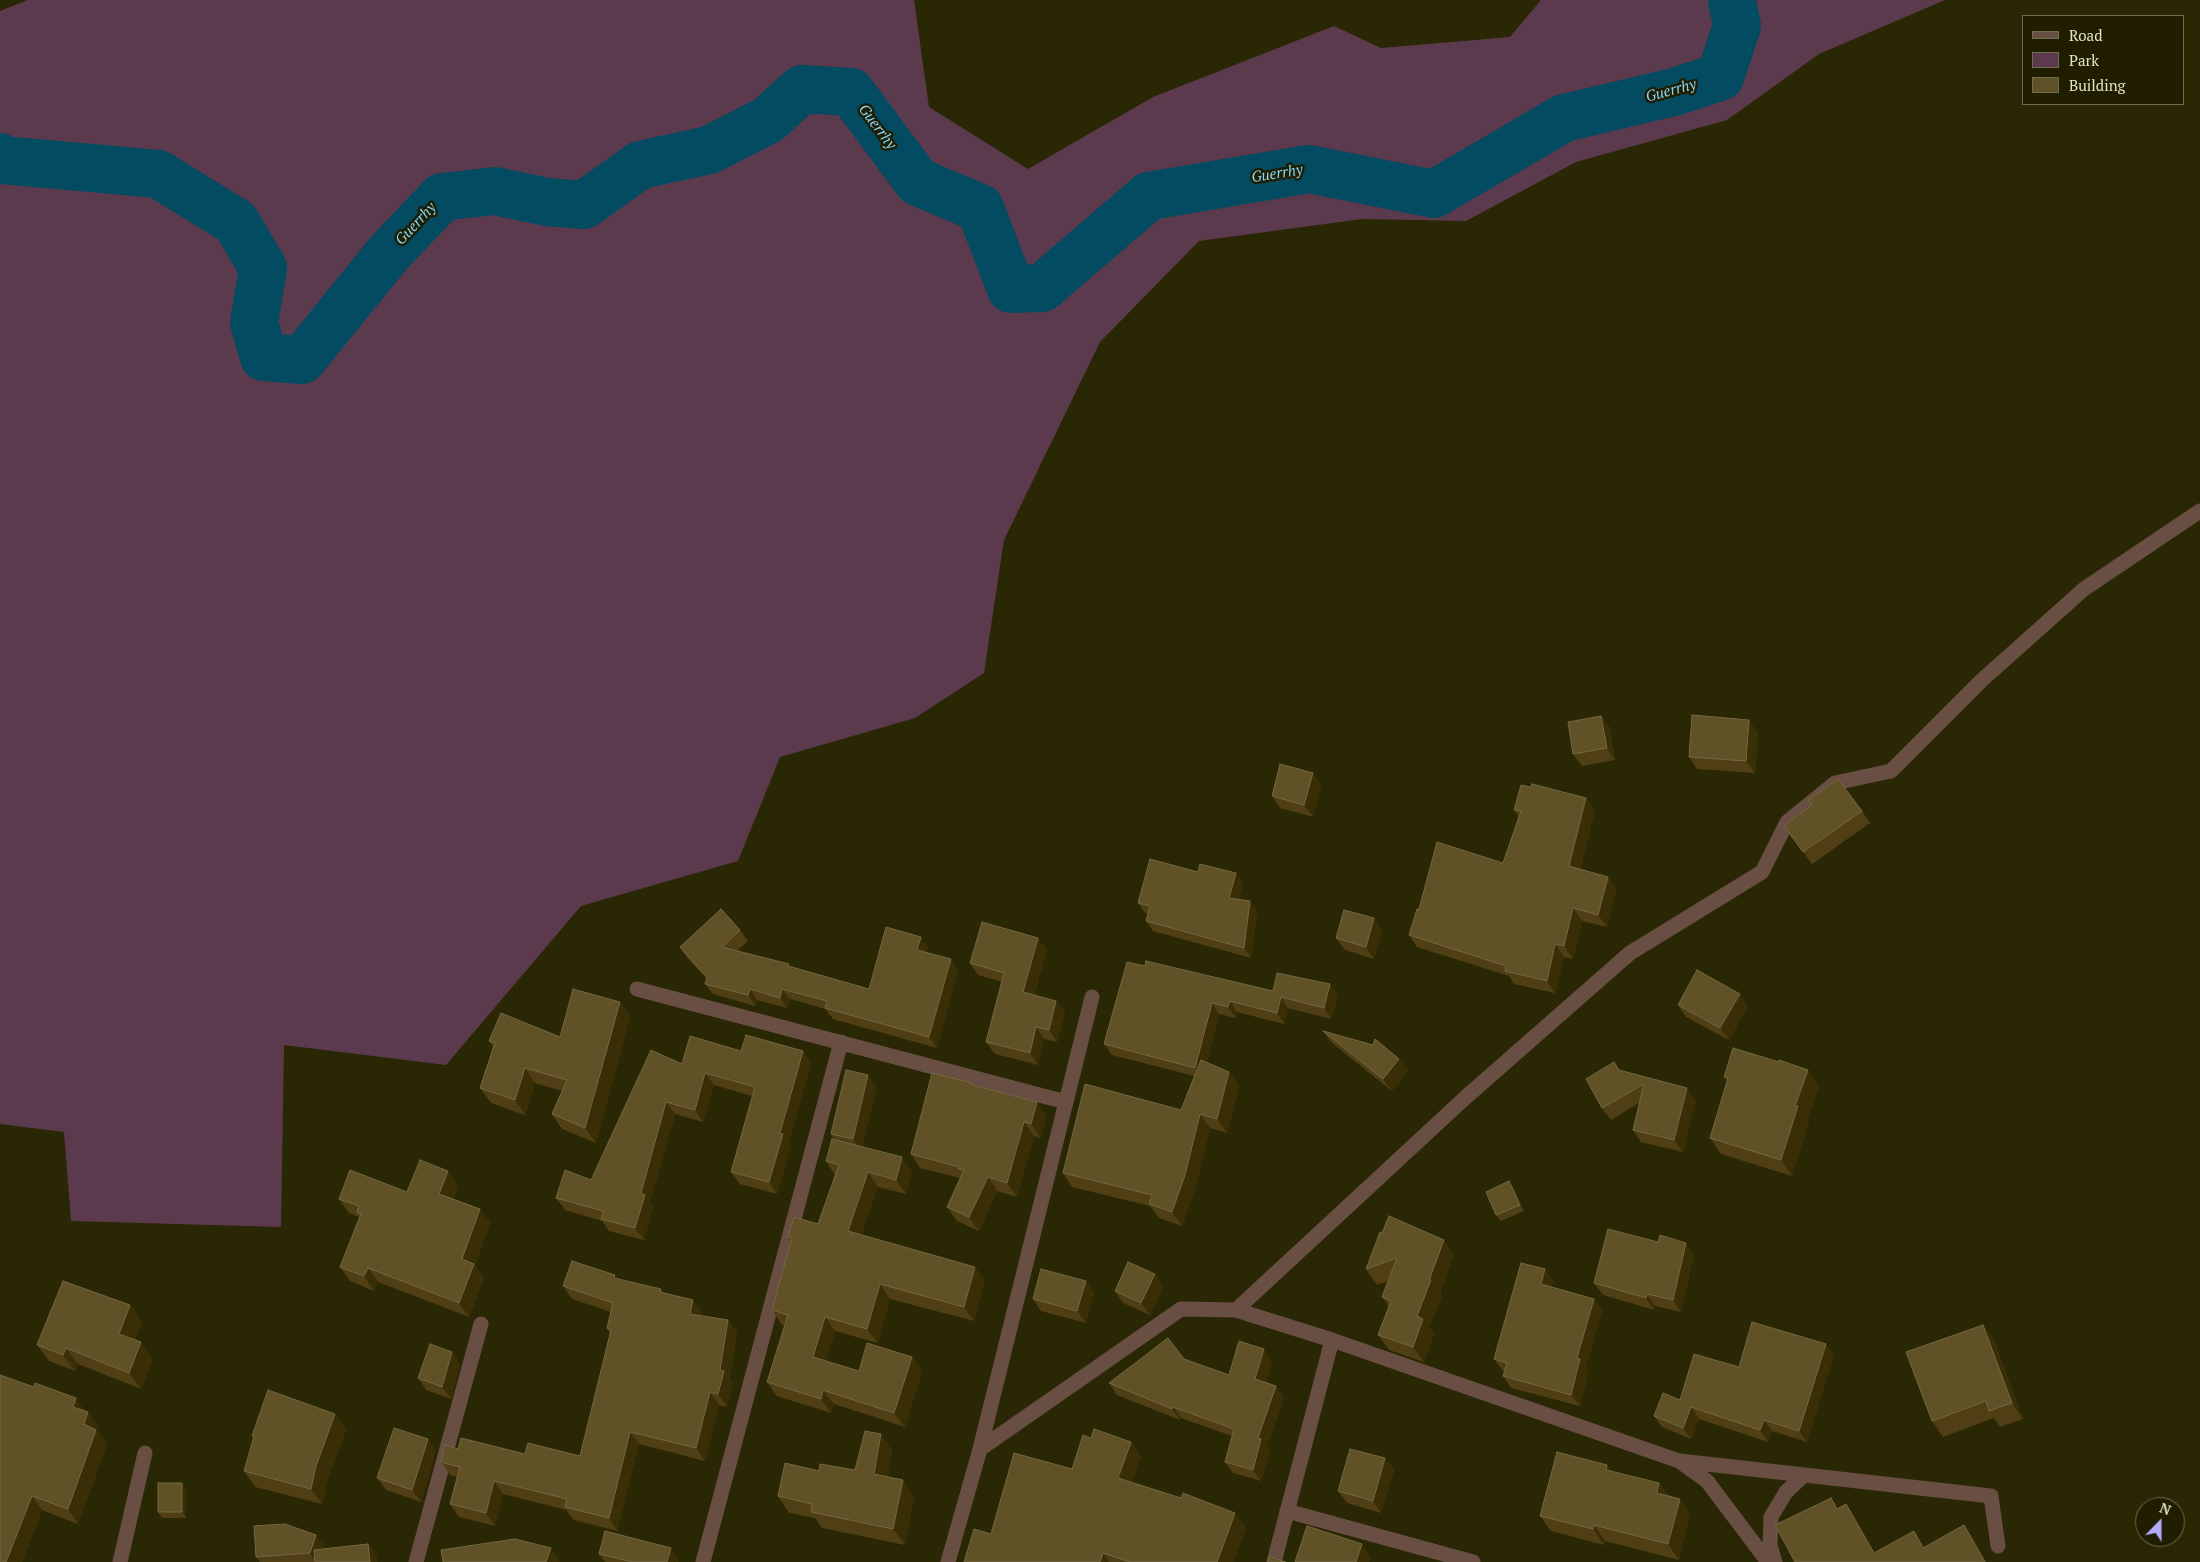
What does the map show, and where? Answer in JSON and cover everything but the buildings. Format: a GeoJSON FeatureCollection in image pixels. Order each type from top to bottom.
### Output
{"type":"FeatureCollection","features":[{"type":"Feature","properties":{"kind":"street"},"geometry":{"type":"LineString","coordinates":[[1236,1310],[1466,1097],[1630,953],[1762,872],[1787,822],[1835,782],[1891,771],[1982,680],[2084,588],[2200,511]]}},
{"type":"Feature","properties":{"kind":"street"},"geometry":{"type":"LineString","coordinates":[[637,989],[1066,1102]]}},
{"type":"Feature","properties":{"kind":"street"},"geometry":{"type":"LineString","coordinates":[[948,1562],[980,1449],[1092,998]]}},
{"type":"Feature","properties":{"kind":"street"},"geometry":{"type":"LineString","coordinates":[[703,1562],[841,1042]]}},
{"type":"Feature","properties":{"kind":"street"},"geometry":{"type":"LineString","coordinates":[[980,1449],[1180,1309],[1236,1310],[1332,1340],[1679,1461],[1990,1496],[1998,1546]]}},
{"type":"Feature","properties":{"kind":"street"},"geometry":{"type":"LineString","coordinates":[[416,1562],[481,1324]]}},
{"type":"Feature","properties":{"kind":"street"},"geometry":{"type":"LineString","coordinates":[[1274,1562],[1332,1340]]}},
{"type":"Feature","properties":{"kind":"street"},"geometry":{"type":"LineString","coordinates":[[120,1562],[145,1453]]}},
{"type":"Feature","properties":{"kind":"street"},"geometry":{"type":"LineString","coordinates":[[1679,1461],[1707,1481],[1768,1562]]}},
{"type":"Feature","properties":{"kind":"street"},"geometry":{"type":"LineString","coordinates":[[1775,1562],[1770,1545],[1771,1517],[1786,1492],[1804,1475]]}},
{"type":"Feature","properties":{"kind":"street"},"geometry":{"type":"LineString","coordinates":[[1287,1511],[1474,1562]]}},
{"type":"Feature","properties":{"kind":"green space"},"geometry":{"type":"Polygon","coordinates":[[[28,0],[914,0],[929,107],[1028,169],[1153,97],[1334,26],[1381,48],[1510,37],[1541,0],[1945,0],[1819,54],[1727,120],[1576,162],[1466,221],[1362,219],[1199,241],[1100,342],[1004,540],[984,673],[915,718],[780,757],[738,861],[581,906],[446,1065],[284,1045],[281,1227],[71,1221],[64,1132],[0,1124],[0,11],[28,0]]]}},
{"type":"Feature","properties":{"kind":"waterway","name":"Guerrhy"},"geometry":{"type":"LineString","coordinates":[[0,157],[1,160],[158,174],[236,222],[263,268],[254,323],[264,357],[302,360],[388,254],[442,197],[495,191],[547,202],[584,205],[640,165],[709,150],[768,120],[802,89],[851,92],[918,182],[980,208],[1011,289],[1042,288],[1149,196],[1309,169],[1434,194],[1564,118],[1674,92],[1720,77],[1737,26],[1732,0]]}}]}
